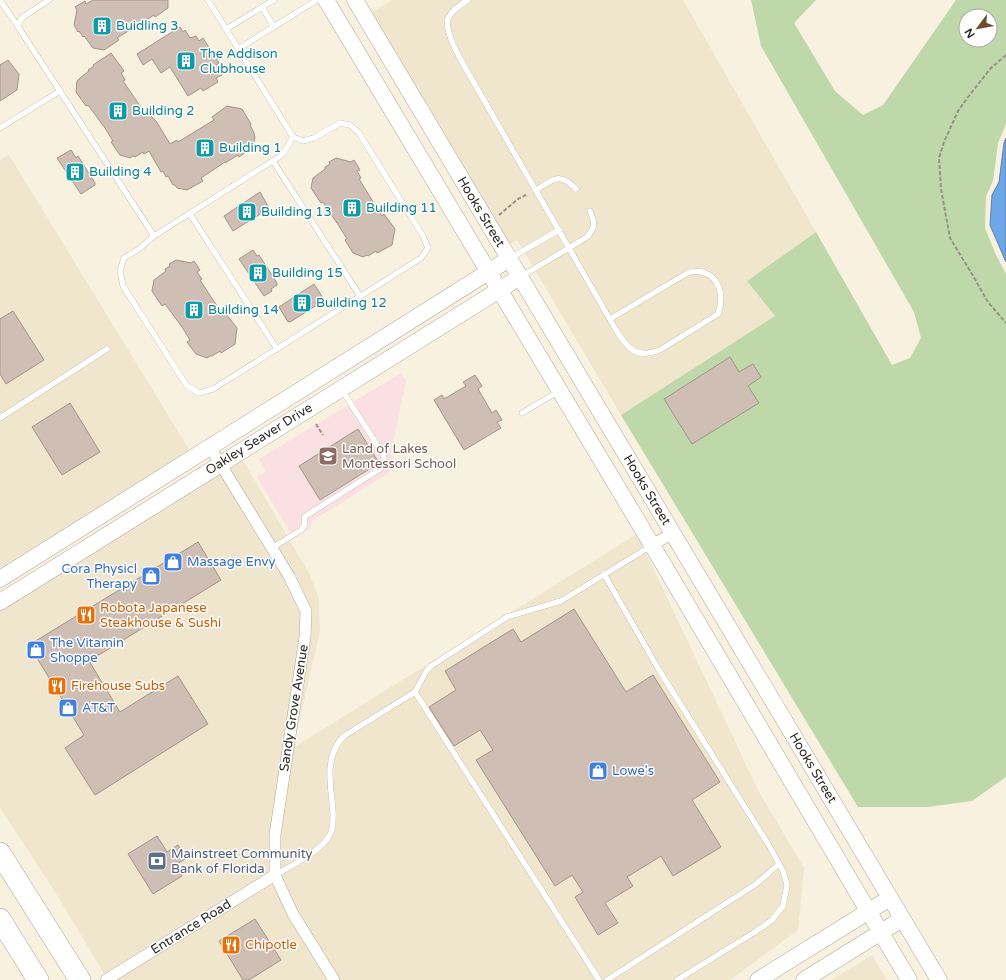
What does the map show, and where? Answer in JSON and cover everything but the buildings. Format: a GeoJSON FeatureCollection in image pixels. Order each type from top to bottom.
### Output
{"type":"FeatureCollection","features":[{"type":"Feature","properties":{"kind":"highway"},"geometry":{"type":"LineString","coordinates":[[0,853],[80,980]]}},
{"type":"Feature","properties":{"kind":"highway"},"geometry":{"type":"LineString","coordinates":[[0,919],[38,980]]}},
{"type":"Feature","properties":{"kind":"highway"},"geometry":{"type":"LineString","coordinates":[[24,956],[51,980]]}},
{"type":"Feature","properties":{"kind":"street","name":"Hooks Street"},"geometry":{"type":"LineString","coordinates":[[326,0],[652,545],[909,980]]}},
{"type":"Feature","properties":{"kind":"street","name":"Hooks Street"},"geometry":{"type":"LineString","coordinates":[[355,0],[939,980]]}},
{"type":"Feature","properties":{"kind":"street","name":"Oakley Seaver Drive"},"geometry":{"type":"LineString","coordinates":[[0,579],[509,259]]}},
{"type":"Feature","properties":{"kind":"street","name":"Oakley Seaver Drive"},"geometry":{"type":"LineString","coordinates":[[0,602],[520,277]]}},
{"type":"Feature","properties":{"kind":"street"},"geometry":{"type":"LineString","coordinates":[[330,371],[341,388]]}},
{"type":"Feature","properties":{"kind":"street","name":"Sandy Grove Avenue"},"geometry":{"type":"LineString","coordinates":[[210,447],[289,576],[306,611],[305,637],[275,835],[275,875],[293,914],[334,980]]}},
{"type":"Feature","properties":{"kind":"street"},"geometry":{"type":"LineString","coordinates":[[652,545],[673,533]]}},
{"type":"Feature","properties":{"kind":"street","name":"Entrance Road"},"geometry":{"type":"LineString","coordinates":[[106,980],[275,875]]}},
{"type":"Feature","properties":{"kind":"street"},"geometry":{"type":"LineString","coordinates":[[758,980],[890,898]]}},
{"type":"Feature","properties":{"kind":"street"},"geometry":{"type":"LineString","coordinates":[[804,980],[902,919]]}},
{"type":"Feature","properties":{"kind":"lane"},"geometry":{"type":"LineString","coordinates":[[0,0],[154,236]]}},
{"type":"Feature","properties":{"kind":"lane"},"geometry":{"type":"LineString","coordinates":[[17,25],[23,17],[49,0]]}},
{"type":"Feature","properties":{"kind":"lane"},"geometry":{"type":"LineString","coordinates":[[208,0],[293,137],[302,141],[314,138],[340,123],[350,125],[359,133],[423,236],[428,248],[421,258],[213,389],[199,393],[187,386],[123,286],[120,271],[124,258],[140,249],[154,236],[282,155],[293,137]]}},
{"type":"Feature","properties":{"kind":"lane"},"geometry":{"type":"LineString","coordinates":[[226,29],[274,0]]}},
{"type":"Feature","properties":{"kind":"lane"},"geometry":{"type":"LineString","coordinates":[[238,49],[317,0]]}},
{"type":"Feature","properties":{"kind":"lane"},"geometry":{"type":"LineString","coordinates":[[468,0],[461,4],[447,20],[449,30],[466,69],[610,319],[624,342],[632,350],[643,355],[660,350],[718,314],[722,297],[720,288],[714,278],[702,271],[689,272],[610,319]]}},
{"type":"Feature","properties":{"kind":"lane"},"geometry":{"type":"LineString","coordinates":[[262,7],[274,26]]}},
{"type":"Feature","properties":{"kind":"lane"},"geometry":{"type":"LineString","coordinates":[[0,128],[60,91]]}},
{"type":"Feature","properties":{"kind":"lane"},"geometry":{"type":"LineString","coordinates":[[273,161],[360,296]]}},
{"type":"Feature","properties":{"kind":"lane"},"geometry":{"type":"LineString","coordinates":[[536,190],[551,180],[560,179],[568,180],[576,189]]}},
{"type":"Feature","properties":{"kind":"lane"},"geometry":{"type":"LineString","coordinates":[[520,277],[587,237],[593,229],[594,222],[590,211]]}},
{"type":"Feature","properties":{"kind":"lane"},"geometry":{"type":"LineString","coordinates":[[190,214],[277,349]]}},
{"type":"Feature","properties":{"kind":"lane"},"geometry":{"type":"LineString","coordinates":[[509,259],[559,230]]}},
{"type":"Feature","properties":{"kind":"lane"},"geometry":{"type":"LineString","coordinates":[[0,418],[107,349]]}},
{"type":"Feature","properties":{"kind":"lane"},"geometry":{"type":"LineString","coordinates":[[272,548],[301,530],[305,525],[304,517],[383,466],[385,459],[383,454],[341,388]]}},
{"type":"Feature","properties":{"kind":"lane"},"geometry":{"type":"LineString","coordinates":[[522,413],[559,391]]}},
{"type":"Feature","properties":{"kind":"lane"},"geometry":{"type":"LineString","coordinates":[[275,875],[317,849],[331,833],[333,822],[329,768],[338,743],[344,736],[415,692],[427,670],[431,666],[507,617],[560,601],[652,545]]}},
{"type":"Feature","properties":{"kind":"lane"},"geometry":{"type":"LineString","coordinates":[[604,574],[659,670],[768,844],[779,864],[787,885],[783,906],[772,920],[677,980]]}},
{"type":"Feature","properties":{"kind":"lane"},"geometry":{"type":"LineString","coordinates":[[415,692],[599,980]]}},
{"type":"Feature","properties":{"kind":"lane"},"geometry":{"type":"LineString","coordinates":[[607,980],[756,884],[779,864]]}},
{"type":"Feature","properties":{"kind":"path"},"geometry":{"type":"LineString","coordinates":[[1006,55],[990,69],[958,112],[944,142],[940,158],[941,189],[950,238],[988,302],[1006,323]]}},
{"type":"Feature","properties":{"kind":"path"},"geometry":{"type":"LineString","coordinates":[[498,216],[528,194]]}},
{"type":"Feature","properties":{"kind":"path"},"geometry":{"type":"LineString","coordinates":[[316,424],[323,435]]}},
{"type":"Feature","properties":{"kind":"shaded area"},"geometry":{"type":"Polygon","coordinates":[[[393,0],[683,0],[816,232],[747,281],[775,316],[621,415],[517,240],[508,245],[370,13],[393,0]]]}},
{"type":"Feature","properties":{"kind":"shaded area"},"geometry":{"type":"Polygon","coordinates":[[[9,155],[190,451],[0,572],[0,160],[9,155]]]}},
{"type":"Feature","properties":{"kind":"shaded area","name":"Land of Lakes Montessori School"},"geometry":{"type":"Polygon","coordinates":[[[401,373],[406,381],[391,452],[392,465],[390,471],[312,521],[311,528],[294,538],[257,477],[266,471],[259,459],[401,373]]]}},
{"type":"Feature","properties":{"kind":"shaded area"},"geometry":{"type":"Polygon","coordinates":[[[241,457],[309,573],[319,599],[320,632],[293,748],[637,534],[758,790],[804,868],[798,930],[730,980],[108,980],[57,895],[0,808],[0,609],[241,457]]]}},
{"type":"Feature","properties":{"kind":"shaded area"},"geometry":{"type":"Polygon","coordinates":[[[872,955],[887,980],[831,980],[872,955]]]}},
{"type":"Feature","properties":{"kind":"green space"},"geometry":{"type":"Polygon","coordinates":[[[751,0],[816,0],[794,23],[835,91],[863,115],[883,105],[956,0],[1006,0],[1006,124],[998,143],[993,181],[986,196],[985,228],[996,255],[1006,274],[1006,777],[972,801],[927,807],[858,807],[621,415],[775,316],[747,281],[816,232],[892,365],[910,358],[921,338],[914,312],[761,46],[751,0]]]}},
{"type":"Feature","properties":{"kind":"water"},"geometry":{"type":"Polygon","coordinates":[[[1006,138],[1006,262],[990,225],[992,195],[999,182],[1006,138]]]}},
{"type":"Feature","properties":{"kind":"place","name":"Buidling 3"},"geometry":{"type":"Point","coordinates":[102,26]}},
{"type":"Feature","properties":{"kind":"place","name":"The Addison Clubhouse"},"geometry":{"type":"Point","coordinates":[186,61]}},
{"type":"Feature","properties":{"kind":"place","name":"Building 2"},"geometry":{"type":"Point","coordinates":[118,111]}},
{"type":"Feature","properties":{"kind":"place","name":"Building 1"},"geometry":{"type":"Point","coordinates":[205,148]}},
{"type":"Feature","properties":{"kind":"place","name":"Building 4"},"geometry":{"type":"Point","coordinates":[75,172]}},
{"type":"Feature","properties":{"kind":"place","name":"Building 11"},"geometry":{"type":"Point","coordinates":[352,208]}},
{"type":"Feature","properties":{"kind":"place","name":"Building 13"},"geometry":{"type":"Point","coordinates":[247,212]}},
{"type":"Feature","properties":{"kind":"place","name":"Building 15"},"geometry":{"type":"Point","coordinates":[258,273]}},
{"type":"Feature","properties":{"kind":"place","name":"Building 12"},"geometry":{"type":"Point","coordinates":[302,303]}},
{"type":"Feature","properties":{"kind":"place","name":"Building 14"},"geometry":{"type":"Point","coordinates":[194,310]}},
{"type":"Feature","properties":{"kind":"place","name":"Land of Lakes Montessori School"},"geometry":{"type":"Point","coordinates":[328,456]}},
{"type":"Feature","properties":{"kind":"place","name":"Massage Envy"},"geometry":{"type":"Point","coordinates":[173,562]}},
{"type":"Feature","properties":{"kind":"place","name":"Cora Physicl Therapy"},"geometry":{"type":"Point","coordinates":[151,576]}},
{"type":"Feature","properties":{"kind":"place","name":"Robota Japanese Steakhouse & Sushi"},"geometry":{"type":"Point","coordinates":[86,615]}},
{"type":"Feature","properties":{"kind":"place","name":"The Vitamin Shoppe"},"geometry":{"type":"Point","coordinates":[36,650]}},
{"type":"Feature","properties":{"kind":"place","name":"Firehouse Subs"},"geometry":{"type":"Point","coordinates":[57,686]}},
{"type":"Feature","properties":{"kind":"place","name":"AT&T"},"geometry":{"type":"Point","coordinates":[68,708]}},
{"type":"Feature","properties":{"kind":"place","name":"Lowe's"},"geometry":{"type":"Point","coordinates":[598,771]}},
{"type":"Feature","properties":{"kind":"place","name":"Mainstreet Community Bank of Florida"},"geometry":{"type":"Point","coordinates":[157,861]}},
{"type":"Feature","properties":{"kind":"place","name":"Chipotle"},"geometry":{"type":"Point","coordinates":[231,945]}}]}
